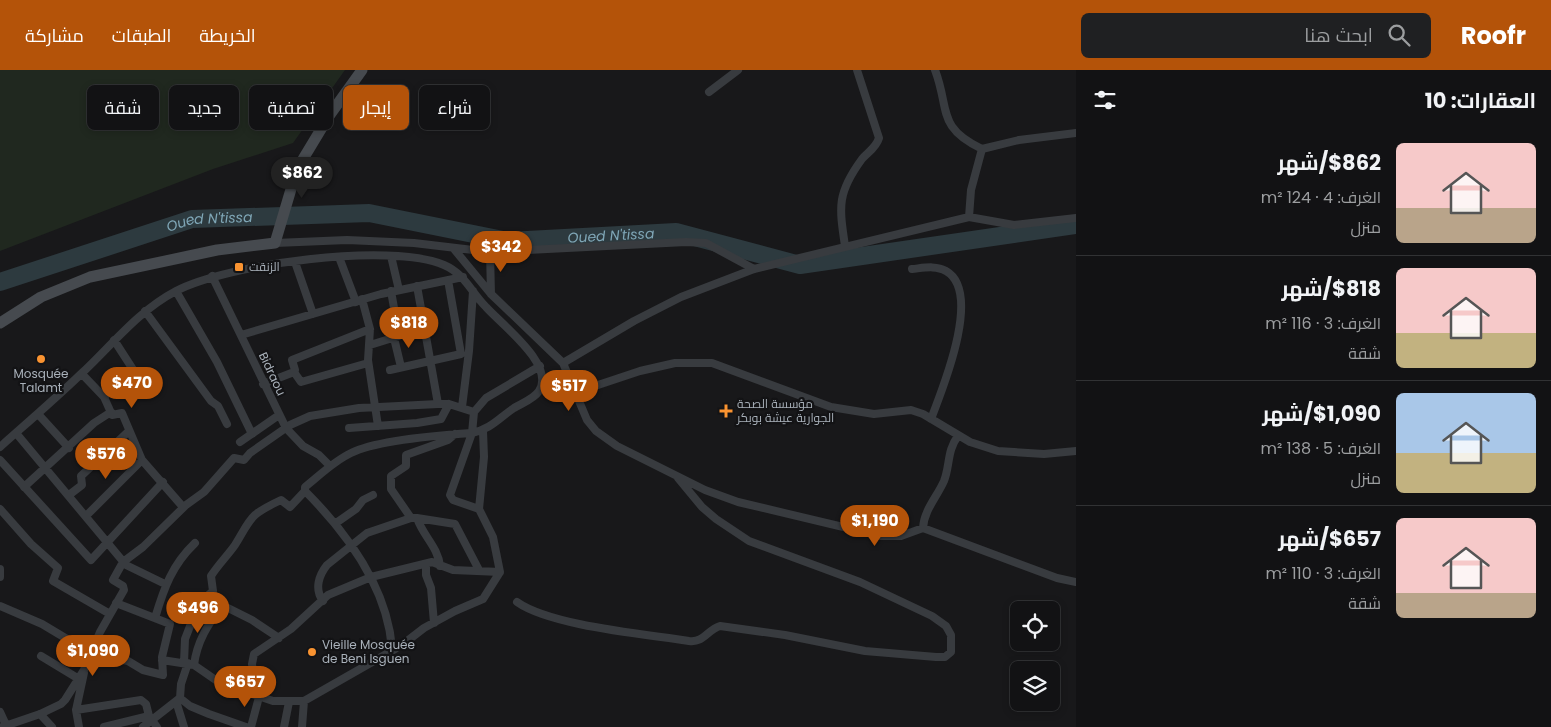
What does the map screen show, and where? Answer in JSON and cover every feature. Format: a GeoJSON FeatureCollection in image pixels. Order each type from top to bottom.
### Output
{"type":"FeatureCollection","features":[{"type":"Feature","properties":{"kind":"main road"},"geometry":{"type":"LineString","coordinates":[[0,323],[41,298],[90,277],[216,250],[275,243],[297,169],[328,116],[362,70]]}},
{"type":"Feature","properties":{"kind":"street"},"geometry":{"type":"LineString","coordinates":[[709,92],[738,70]]}},
{"type":"Feature","properties":{"kind":"street"},"geometry":{"type":"LineString","coordinates":[[845,246],[841,218],[842,196],[853,173],[879,138],[857,70]]}},
{"type":"Feature","properties":{"kind":"street"},"geometry":{"type":"LineString","coordinates":[[935,70],[950,126],[961,137],[982,149],[1019,140],[1076,133]]}},
{"type":"Feature","properties":{"kind":"street"},"geometry":{"type":"LineString","coordinates":[[969,217],[971,190],[982,149]]}},
{"type":"Feature","properties":{"kind":"street"},"geometry":{"type":"LineString","coordinates":[[563,363],[634,321],[673,301],[754,269],[969,217],[1014,225],[1076,218]]}},
{"type":"Feature","properties":{"kind":"street"},"geometry":{"type":"LineString","coordinates":[[275,243],[414,243],[490,252],[686,242],[706,244],[754,269]]}},
{"type":"Feature","properties":{"kind":"street"},"geometry":{"type":"LineString","coordinates":[[454,249],[491,294],[563,363],[574,393],[587,420],[596,431],[617,446],[678,478],[738,502],[871,534],[901,536],[923,528],[1057,578],[1076,582]]}},
{"type":"Feature","properties":{"kind":"street"},"geometry":{"type":"LineString","coordinates":[[490,252],[491,294]]}},
{"type":"Feature","properties":{"kind":"street"},"geometry":{"type":"LineString","coordinates":[[370,344],[394,338],[399,334],[391,256]]}},
{"type":"Feature","properties":{"kind":"street"},"geometry":{"type":"LineString","coordinates":[[0,448],[82,374],[145,311],[176,291],[212,276],[295,262],[339,257],[391,256],[434,261],[464,277],[484,305],[533,356],[540,366],[543,384],[536,395],[483,431],[368,447],[350,453],[330,466],[305,487],[305,491],[290,507],[281,500],[254,514],[241,531],[234,546],[211,576],[213,591],[206,597],[201,598],[183,648],[189,664]]}},
{"type":"Feature","properties":{"kind":"street"},"geometry":{"type":"LineString","coordinates":[[339,257],[370,329],[368,363],[378,426]]}},
{"type":"Feature","properties":{"kind":"street"},"geometry":{"type":"LineString","coordinates":[[295,262],[313,314]]}},
{"type":"Feature","properties":{"kind":"street"},"geometry":{"type":"LineString","coordinates":[[912,269],[939,268],[948,271],[958,287],[960,297],[959,330],[955,350],[931,419]]}},
{"type":"Feature","properties":{"kind":"street","name":"Bidraou"},"geometry":{"type":"LineString","coordinates":[[212,276],[286,428],[303,446],[320,455],[330,466]]}},
{"type":"Feature","properties":{"kind":"street"},"geometry":{"type":"LineString","coordinates":[[241,335],[395,291],[464,277]]}},
{"type":"Feature","properties":{"kind":"street"},"geometry":{"type":"LineString","coordinates":[[390,370],[461,354],[448,280]]}},
{"type":"Feature","properties":{"kind":"street"},"geometry":{"type":"LineString","coordinates":[[417,286],[438,404]]}},
{"type":"Feature","properties":{"kind":"street"},"geometry":{"type":"LineString","coordinates":[[176,291],[217,362],[252,434]]}},
{"type":"Feature","properties":{"kind":"street"},"geometry":{"type":"LineString","coordinates":[[462,407],[470,350],[473,291]]}},
{"type":"Feature","properties":{"kind":"street"},"geometry":{"type":"LineString","coordinates":[[145,311],[211,402],[218,406],[227,424]]}},
{"type":"Feature","properties":{"kind":"street"},"geometry":{"type":"LineString","coordinates":[[368,363],[301,382],[294,372],[293,358],[370,329]]}},
{"type":"Feature","properties":{"kind":"street"},"geometry":{"type":"LineString","coordinates":[[394,338],[401,366]]}},
{"type":"Feature","properties":{"kind":"street"},"geometry":{"type":"LineString","coordinates":[[104,397],[134,371],[114,340]]}},
{"type":"Feature","properties":{"kind":"street"},"geometry":{"type":"LineString","coordinates":[[574,393],[640,371],[675,363],[699,362],[719,365],[830,407],[874,414],[911,410],[931,419],[958,436],[983,447],[1012,453],[1076,451]]}},
{"type":"Feature","properties":{"kind":"street"},"geometry":{"type":"LineString","coordinates":[[479,509],[453,500],[450,495],[472,433],[474,412],[486,398],[540,366]]}},
{"type":"Feature","properties":{"kind":"street"},"geometry":{"type":"LineString","coordinates":[[263,384],[294,372]]}},
{"type":"Feature","properties":{"kind":"street"},"geometry":{"type":"LineString","coordinates":[[82,374],[104,397],[111,412],[114,415],[122,414],[142,460],[183,507]]}},
{"type":"Feature","properties":{"kind":"street"},"geometry":{"type":"LineString","coordinates":[[0,712],[4,726],[9,726],[21,724],[61,704],[84,670],[98,636],[124,588],[114,583],[122,562],[143,547],[183,507],[204,492],[234,458],[244,460],[250,453],[294,422],[310,416],[376,406],[438,404],[449,404],[474,412]]}},
{"type":"Feature","properties":{"kind":"street"},"geometry":{"type":"LineString","coordinates":[[349,428],[442,419],[449,404]]}},
{"type":"Feature","properties":{"kind":"street"},"geometry":{"type":"LineString","coordinates":[[24,487],[69,448],[94,423],[111,412]]}},
{"type":"Feature","properties":{"kind":"street"},"geometry":{"type":"LineString","coordinates":[[38,414],[69,448]]}},
{"type":"Feature","properties":{"kind":"street"},"geometry":{"type":"LineString","coordinates":[[240,442],[279,416]]}},
{"type":"Feature","properties":{"kind":"street"},"geometry":{"type":"LineString","coordinates":[[69,495],[82,485],[81,476],[130,431]]}},
{"type":"Feature","properties":{"kind":"street"},"geometry":{"type":"LineString","coordinates":[[162,660],[189,664],[220,683],[259,697],[289,702],[304,701],[455,611],[484,599],[500,572],[493,537],[479,509],[484,457],[483,431]]}},
{"type":"Feature","properties":{"kind":"street"},"geometry":{"type":"LineString","coordinates":[[16,433],[108,542],[122,562],[139,573],[165,584]]}},
{"type":"Feature","properties":{"kind":"street"},"geometry":{"type":"LineString","coordinates":[[440,566],[437,552],[391,489],[391,476],[406,466],[406,455],[448,440],[455,434]]}},
{"type":"Feature","properties":{"kind":"street"},"geometry":{"type":"LineString","coordinates":[[923,528],[926,512],[944,480],[949,453],[958,436]]}},
{"type":"Feature","properties":{"kind":"street"},"geometry":{"type":"LineString","coordinates":[[0,460],[90,560],[94,559],[163,482]]}},
{"type":"Feature","properties":{"kind":"street"},"geometry":{"type":"LineString","coordinates":[[86,516],[142,460]]}},
{"type":"Feature","properties":{"kind":"street"},"geometry":{"type":"LineString","coordinates":[[518,602],[525,607],[568,622],[689,641],[701,640],[713,628],[720,626],[785,635],[865,651],[936,657],[945,657],[951,652],[953,642],[951,635],[946,626],[932,616],[860,582],[750,540],[709,513],[678,478]]}},
{"type":"Feature","properties":{"kind":"street"},"geometry":{"type":"LineString","coordinates":[[305,491],[336,523],[370,577],[387,613],[392,648]]}},
{"type":"Feature","properties":{"kind":"street"},"geometry":{"type":"LineString","coordinates":[[336,523],[356,510],[363,500],[373,495]]}},
{"type":"Feature","properties":{"kind":"street"},"geometry":{"type":"LineString","coordinates":[[0,509],[31,544],[58,568],[53,581],[110,614]]}},
{"type":"Feature","properties":{"kind":"street"},"geometry":{"type":"LineString","coordinates":[[323,601],[318,592],[322,571],[367,533],[414,518],[455,524],[479,570]]}},
{"type":"Feature","properties":{"kind":"street"},"geometry":{"type":"LineString","coordinates":[[155,618],[165,584],[178,561],[195,543]]}},
{"type":"Feature","properties":{"kind":"street"},"geometry":{"type":"LineString","coordinates":[[250,693],[254,682],[252,664],[254,654],[279,638],[338,590],[370,577],[432,562],[453,570],[500,572]]}},
{"type":"Feature","properties":{"kind":"street"},"geometry":{"type":"LineString","coordinates":[[426,564],[426,574],[431,588],[434,623]]}},
{"type":"Feature","properties":{"kind":"street"},"geometry":{"type":"LineString","coordinates":[[0,569],[0,577]]}},
{"type":"Feature","properties":{"kind":"street"},"geometry":{"type":"LineString","coordinates":[[206,597],[252,620],[279,638]]}},
{"type":"Feature","properties":{"kind":"street"},"geometry":{"type":"LineString","coordinates":[[0,606],[42,624],[92,654],[128,661],[143,670],[162,675],[164,673],[162,660],[170,624],[116,603]]}},
{"type":"Feature","properties":{"kind":"street"},"geometry":{"type":"LineString","coordinates":[[184,727],[178,699],[180,688],[204,632],[221,606]]}},
{"type":"Feature","properties":{"kind":"street"},"geometry":{"type":"LineString","coordinates":[[41,656],[79,679]]}},
{"type":"Feature","properties":{"kind":"street"},"geometry":{"type":"LineString","coordinates":[[79,727],[76,710],[84,670]]}},
{"type":"Feature","properties":{"kind":"street"},"geometry":{"type":"LineString","coordinates":[[251,727],[259,697]]}},
{"type":"Feature","properties":{"kind":"street"},"geometry":{"type":"LineString","coordinates":[[143,727],[151,718],[178,699]]}},
{"type":"Feature","properties":{"kind":"street"},"geometry":{"type":"LineString","coordinates":[[178,699],[195,708],[246,727]]}},
{"type":"Feature","properties":{"kind":"street"},"geometry":{"type":"LineString","coordinates":[[76,710],[140,700],[146,704],[151,718],[157,727]]}},
{"type":"Feature","properties":{"kind":"street"},"geometry":{"type":"LineString","coordinates":[[302,727],[304,701]]}},
{"type":"Feature","properties":{"kind":"street"},"geometry":{"type":"LineString","coordinates":[[284,727],[289,702]]}},
{"type":"Feature","properties":{"kind":"street"},"geometry":{"type":"LineString","coordinates":[[40,714],[52,727]]}},
{"type":"Feature","properties":{"kind":"street"},"geometry":{"type":"LineString","coordinates":[[104,727],[151,718]]}},
{"type":"Feature","properties":{"kind":"shaded area"},"geometry":{"type":"Polygon","coordinates":[[[0,70],[345,70],[333,87],[333,85],[249,85],[249,130],[302,130],[293,143],[213,169],[0,251],[0,70]]]}},
{"type":"Feature","properties":{"kind":"waterway","name":"Oued N'tissa"},"geometry":{"type":"LineString","coordinates":[[0,282],[192,219],[369,213],[508,241],[676,232],[800,265],[1076,225]]}},
{"type":"Feature","properties":{"kind":"place","name":"الزنقت"},"geometry":{"type":"Point","coordinates":[239,267]}},
{"type":"Feature","properties":{"kind":"place","name":"Mosquée Talamt"},"geometry":{"type":"Point","coordinates":[41,359]}},
{"type":"Feature","properties":{"kind":"place","name":"مؤسسة الصحة الجوارية عيشة بوبكر"},"geometry":{"type":"Point","coordinates":[726,411]}},
{"type":"Feature","properties":{"kind":"place","name":"Vieille Mosquée de Beni Isguen"},"geometry":{"type":"Point","coordinates":[312,652]}}]}
